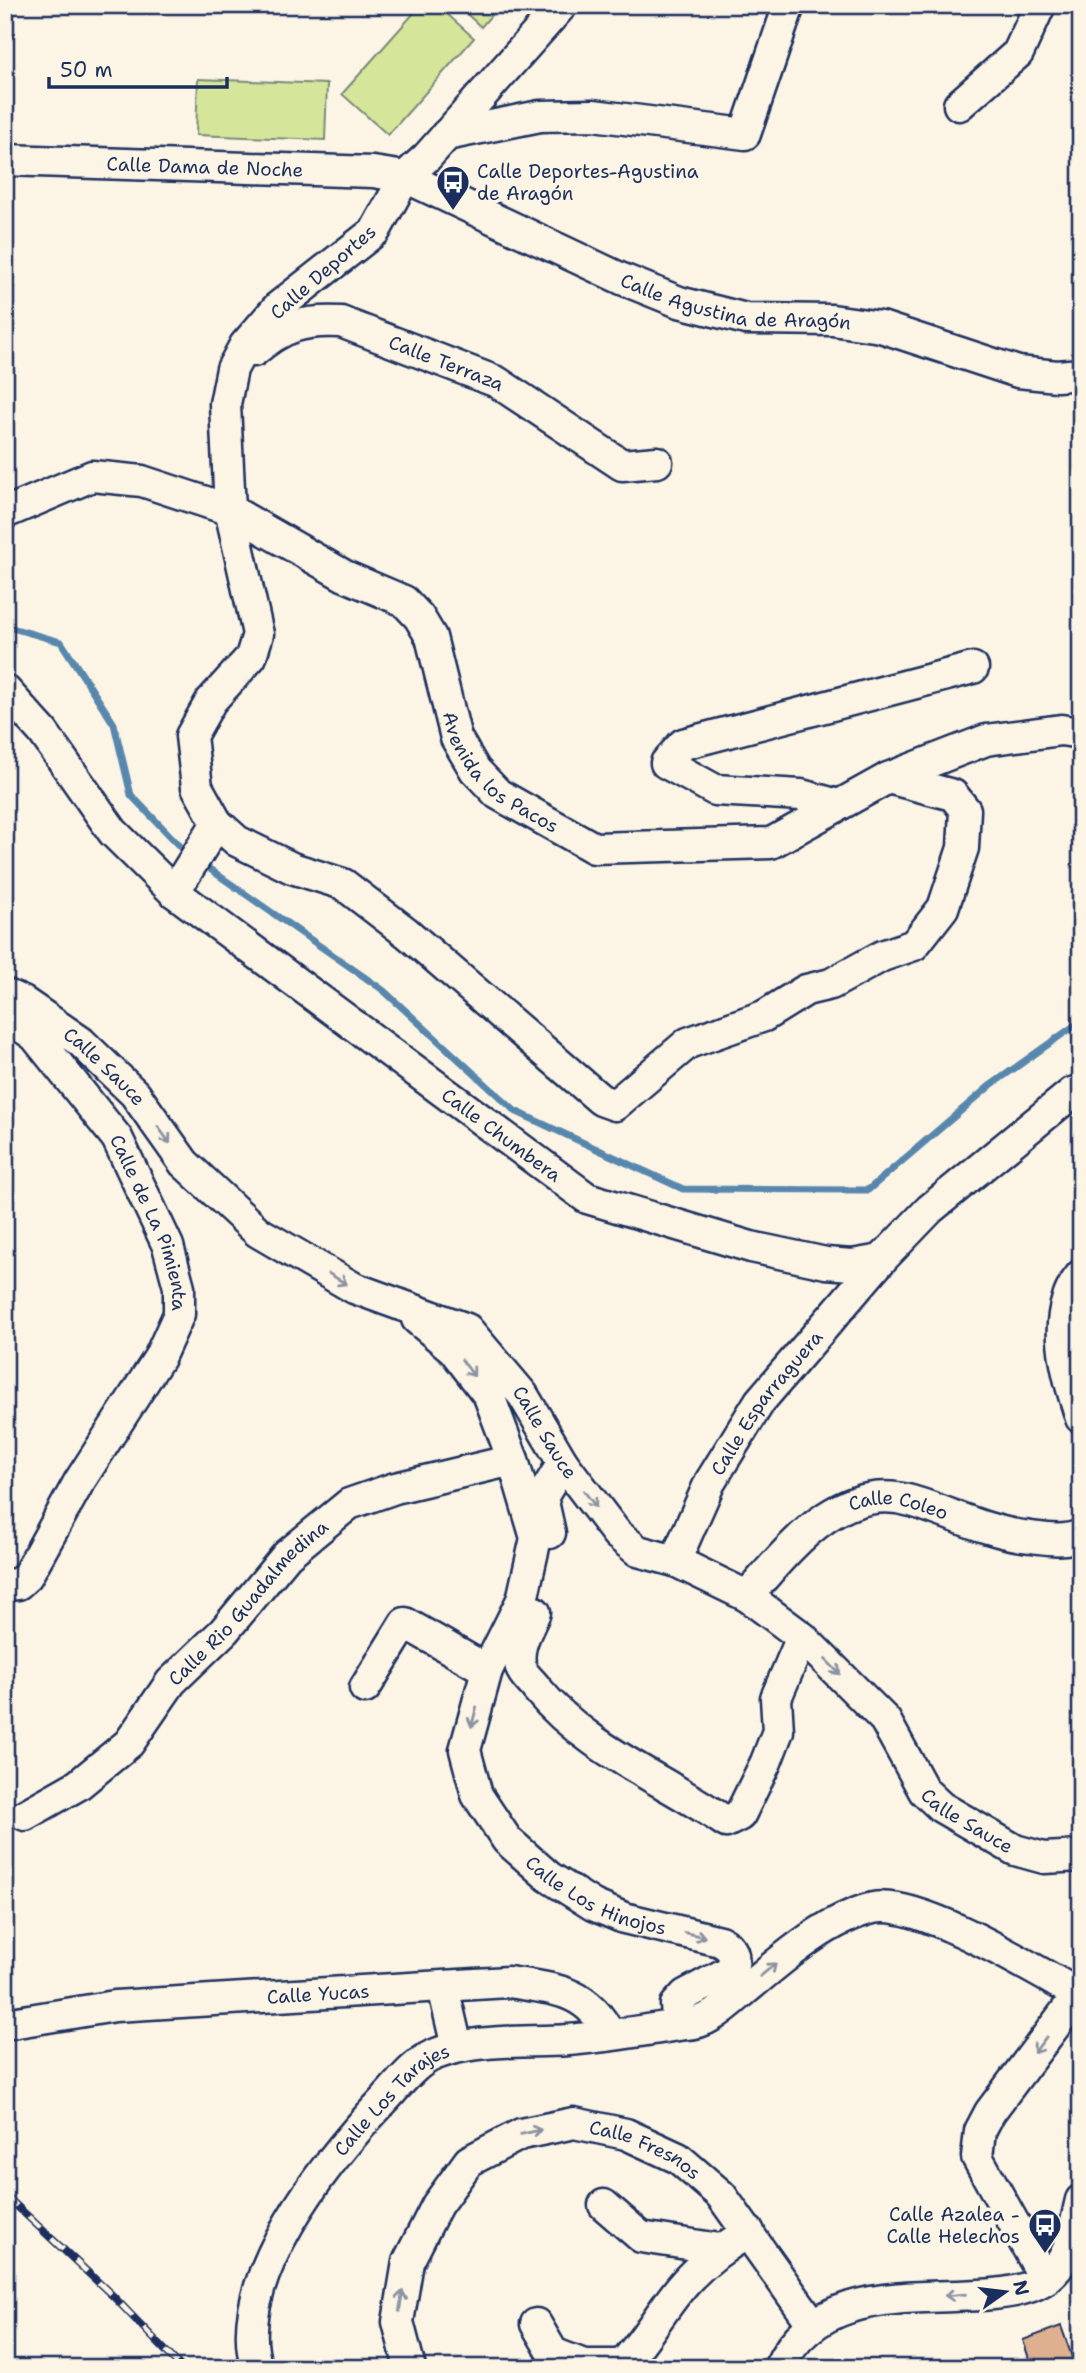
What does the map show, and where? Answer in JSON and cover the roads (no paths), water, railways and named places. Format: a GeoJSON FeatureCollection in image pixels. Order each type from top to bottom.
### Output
{"type":"FeatureCollection","features":[{"type":"Feature","properties":{"kind":"street","name":"Calle Deportes"},"geometry":{"type":"LineString","coordinates":[[230,510],[225,404],[232,369],[245,345],[278,307],[375,231],[405,177],[562,5]]}},
{"type":"Feature","properties":{"kind":"street"},"geometry":{"type":"LineString","coordinates":[[446,135],[540,116],[593,115],[745,134],[789,5]]}},
{"type":"Feature","properties":{"kind":"street"},"geometry":{"type":"LineString","coordinates":[[958,105],[1018,53],[1040,5]]}},
{"type":"Feature","properties":{"kind":"street","name":"Calle Dama de Noche"},"geometry":{"type":"LineString","coordinates":[[5,160],[373,172],[405,177]]}},
{"type":"Feature","properties":{"kind":"street","name":"Calle Agustina de Aragón"},"geometry":{"type":"LineString","coordinates":[[405,177],[622,279],[679,302],[746,319],[832,320],[881,327],[1018,372],[1057,376],[1081,374]]}},
{"type":"Feature","properties":{"kind":"street","name":"Calle Terraza"},"geometry":{"type":"LineString","coordinates":[[232,369],[268,339],[292,326],[314,320],[341,322],[497,382],[622,465],[657,462]]}},
{"type":"Feature","properties":{"kind":"street","name":"Avenida los Pacos"},"geometry":{"type":"LineString","coordinates":[[5,513],[92,476],[142,481],[230,510],[345,576],[404,601],[419,617],[431,637],[456,738],[475,770],[498,794],[594,848],[771,843],[888,778],[986,740],[1061,730],[1081,733]]}},
{"type":"Feature","properties":{"kind":"street"},"geometry":{"type":"LineString","coordinates":[[230,510],[258,634],[251,657],[211,701],[191,736],[197,788],[218,823],[237,841],[292,869],[343,884],[407,933],[462,984],[606,1103],[622,1101],[688,1043],[764,1016],[806,990],[845,976],[882,956],[914,945],[943,908],[963,848],[965,810],[953,795],[888,778]]}},
{"type":"Feature","properties":{"kind":"street"},"geometry":{"type":"LineString","coordinates":[[838,805],[802,795],[715,790],[666,763],[683,744],[973,668]]}},
{"type":"Feature","properties":{"kind":"street","name":"Calle Chumbera"},"geometry":{"type":"LineString","coordinates":[[5,691],[43,732],[113,832],[174,892],[587,1198],[739,1244],[826,1263],[852,1265],[881,1260]]}},
{"type":"Feature","properties":{"kind":"street"},"geometry":{"type":"LineString","coordinates":[[174,892],[218,823]]}},
{"type":"Feature","properties":{"kind":"street","name":"Calle Sauce"},"geometry":{"type":"LineString","coordinates":[[5,994],[23,1002],[81,1042],[135,1094],[184,1163],[258,1232],[354,1288],[467,1329],[523,1395],[563,1463],[617,1534],[638,1550],[675,1561],[747,1596],[802,1637],[884,1720],[924,1791],[941,1807],[1015,1850],[1044,1858],[1081,1856]]}},
{"type":"Feature","properties":{"kind":"street","name":"Calle de La Pimienta"},"geometry":{"type":"LineString","coordinates":[[5,1015],[35,1036],[117,1138],[168,1246],[179,1287],[179,1314],[159,1358],[79,1482],[27,1576],[18,1584],[5,1585]]}},
{"type":"Feature","properties":{"kind":"street"},"geometry":{"type":"LineString","coordinates":[[881,1260],[930,1209],[1072,1093],[1081,1090]]}},
{"type":"Feature","properties":{"kind":"street","name":"Calle Esparraguera"},"geometry":{"type":"LineString","coordinates":[[675,1561],[710,1482],[760,1401],[881,1260]]}},
{"type":"Feature","properties":{"kind":"street"},"geometry":{"type":"LineString","coordinates":[[1081,1275],[1074,1283],[1064,1317],[1063,1364],[1081,1418]]}},
{"type":"Feature","properties":{"kind":"street","name":"Calle Los Hinojos"},"geometry":{"type":"LineString","coordinates":[[401,1305],[453,1349],[489,1396],[513,1460],[536,1538],[522,1600],[486,1670],[465,1750],[477,1795],[507,1840],[549,1878],[593,1905],[624,1918],[720,1941],[730,1947],[735,1958],[732,1970],[685,1995],[676,2005],[677,2016],[685,2024]]}},
{"type":"Feature","properties":{"kind":"street","name":"Calle Rio Guadalmedina"},"geometry":{"type":"LineString","coordinates":[[24,1815],[78,1785],[129,1742],[171,1682],[225,1631],[288,1555],[349,1504],[396,1488],[513,1460]]}},
{"type":"Feature","properties":{"kind":"street"},"geometry":{"type":"LineString","coordinates":[[563,1463],[542,1497],[552,1542],[546,1583],[520,1645],[521,1669],[555,1711],[583,1735],[682,1792],[726,1822],[740,1815],[766,1762],[778,1731],[776,1698],[802,1637]]}},
{"type":"Feature","properties":{"kind":"street","name":"Calle Coleo"},"geometry":{"type":"LineString","coordinates":[[747,1596],[790,1547],[823,1519],[852,1503],[882,1497],[909,1500],[1010,1534],[1053,1540],[1081,1535]]}},
{"type":"Feature","properties":{"kind":"street"},"geometry":{"type":"LineString","coordinates":[[365,1688],[405,1623],[486,1670]]}},
{"type":"Feature","properties":{"kind":"street"},"geometry":{"type":"LineString","coordinates":[[685,2024],[695,2024],[718,2011],[810,1939],[846,1918],[876,1908],[910,1911],[998,1950],[1079,1992],[990,2112],[980,2131],[977,2157],[984,2174],[1045,2279]]}},
{"type":"Feature","properties":{"kind":"street","name":"Calle Yucas"},"geometry":{"type":"LineString","coordinates":[[5,2024],[115,2006],[508,1982],[566,1991],[598,2012],[610,2035]]}},
{"type":"Feature","properties":{"kind":"street"},"geometry":{"type":"LineString","coordinates":[[443,1987],[457,2047]]}},
{"type":"Feature","properties":{"kind":"street","name":"Calle Los Tarajes"},"geometry":{"type":"LineString","coordinates":[[257,2368],[250,2329],[258,2293],[273,2257],[309,2191],[349,2137],[413,2069],[433,2055],[457,2047],[610,2035],[685,2024]]}},
{"type":"Feature","properties":{"kind":"street","name":"Calle Fresnos"},"geometry":{"type":"LineString","coordinates":[[410,2368],[398,2322],[408,2262],[437,2205],[469,2161],[521,2134],[574,2123],[626,2134],[678,2158],[721,2194],[813,2323]]}},
{"type":"Feature","properties":{"kind":"street"},"geometry":{"type":"LineString","coordinates":[[779,2368],[784,2357],[813,2323],[840,2308],[874,2301],[1012,2291],[1045,2279],[1062,2263],[1081,2200]]}},
{"type":"Feature","properties":{"kind":"street"},"geometry":{"type":"LineString","coordinates":[[604,2205],[640,2237],[720,2249]]}},
{"type":"Feature","properties":{"kind":"street"},"geometry":{"type":"LineString","coordinates":[[536,2324],[553,2353],[584,2365],[622,2364],[640,2347],[687,2279],[720,2249],[749,2232]]}},
{"type":"Feature","properties":{"kind":"waterway"},"geometry":{"type":"LineString","coordinates":[[5,626],[61,642],[114,724],[131,795],[180,846]]}},
{"type":"Feature","properties":{"kind":"waterway"},"geometry":{"type":"LineString","coordinates":[[211,870],[383,990],[515,1111],[683,1189],[868,1190],[991,1085],[1081,1021]]}},
{"type":"Feature","properties":{"kind":"railway"},"geometry":{"type":"LineString","coordinates":[[5,2195],[113,2296],[182,2368]]}},
{"type":"Feature","properties":{"kind":"place","name":"Calle Deportes-Agustina de Aragón"},"geometry":{"type":"Point","coordinates":[453,212]}},
{"type":"Feature","properties":{"kind":"place","name":"Calle Azalea - Calle Helechos"},"geometry":{"type":"Point","coordinates":[1045,2255]}}]}
